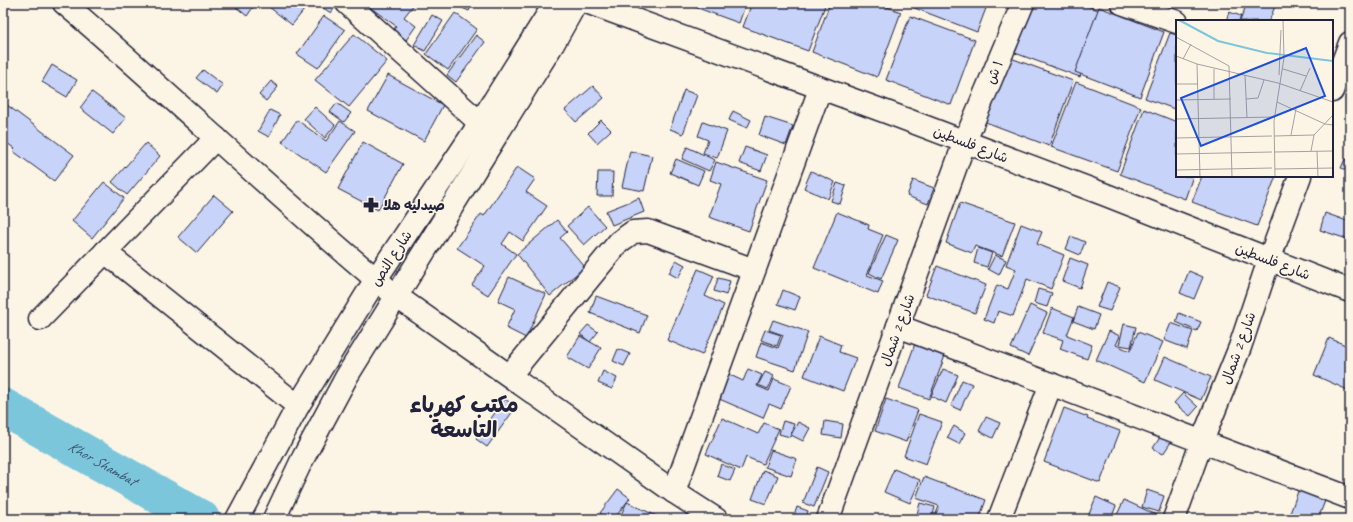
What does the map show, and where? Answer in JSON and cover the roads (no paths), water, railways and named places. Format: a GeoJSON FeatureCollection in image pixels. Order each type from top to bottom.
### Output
{"type":"FeatureCollection","features":[{"type":"Feature","properties":{"kind":"street"},"geometry":{"type":"LineString","coordinates":[[64,3],[396,296],[674,492],[716,519]]}},
{"type":"Feature","properties":{"kind":"street"},"geometry":{"type":"LineString","coordinates":[[348,3],[480,123]]}},
{"type":"Feature","properties":{"kind":"street","name":"شارع النص"},"geometry":{"type":"LineString","coordinates":[[238,518],[298,406],[376,279],[480,123],[555,3]]}},
{"type":"Feature","properties":{"kind":"street","name":"شارع النص"},"geometry":{"type":"LineString","coordinates":[[274,519],[302,460],[347,376],[553,44],[576,3]]}},
{"type":"Feature","properties":{"kind":"street","name":"شارع فلسطين"},"geometry":{"type":"LineString","coordinates":[[589,3],[1106,195],[1350,291]]}},
{"type":"Feature","properties":{"kind":"street","name":"١ ش"},"geometry":{"type":"LineString","coordinates":[[965,142],[1023,3]]}},
{"type":"Feature","properties":{"kind":"street"},"geometry":{"type":"LineString","coordinates":[[1122,3],[1176,22]]}},
{"type":"Feature","properties":{"kind":"street"},"geometry":{"type":"LineString","coordinates":[[1338,83],[1350,43]]}},
{"type":"Feature","properties":{"kind":"street"},"geometry":{"type":"LineString","coordinates":[[674,492],[820,88]]}},
{"type":"Feature","properties":{"kind":"street"},"geometry":{"type":"LineString","coordinates":[[40,318],[216,138]]}},
{"type":"Feature","properties":{"kind":"street","name":"شارع 2 شمال"},"geometry":{"type":"LineString","coordinates":[[828,519],[965,142]]}},
{"type":"Feature","properties":{"kind":"street","name":"شارع 2 شمال"},"geometry":{"type":"LineString","coordinates":[[1174,519],[1202,441],[1240,347],[1269,260],[1300,177]]}},
{"type":"Feature","properties":{"kind":"street"},"geometry":{"type":"LineString","coordinates":[[510,375],[619,242],[633,232],[648,231],[754,270]]}},
{"type":"Feature","properties":{"kind":"street"},"geometry":{"type":"LineString","coordinates":[[105,252],[298,406]]}},
{"type":"Feature","properties":{"kind":"street"},"geometry":{"type":"LineString","coordinates":[[898,326],[1350,498]]}},
{"type":"Feature","properties":{"kind":"street"},"geometry":{"type":"LineString","coordinates":[[999,519],[1051,384]]}},
{"type":"Feature","properties":{"kind":"waterway","name":"Khor Shambat"},"geometry":{"type":"LineString","coordinates":[[3,407],[201,519]]}},
{"type":"Feature","properties":{"kind":"place","name":"صيدليه هلا"},"geometry":{"type":"Point","coordinates":[371,205]}},
{"type":"Feature","properties":{"kind":"district","name":"مكتب كهرباء التاسعة"},"geometry":{"type":"Point","coordinates":[464,416]}}]}
